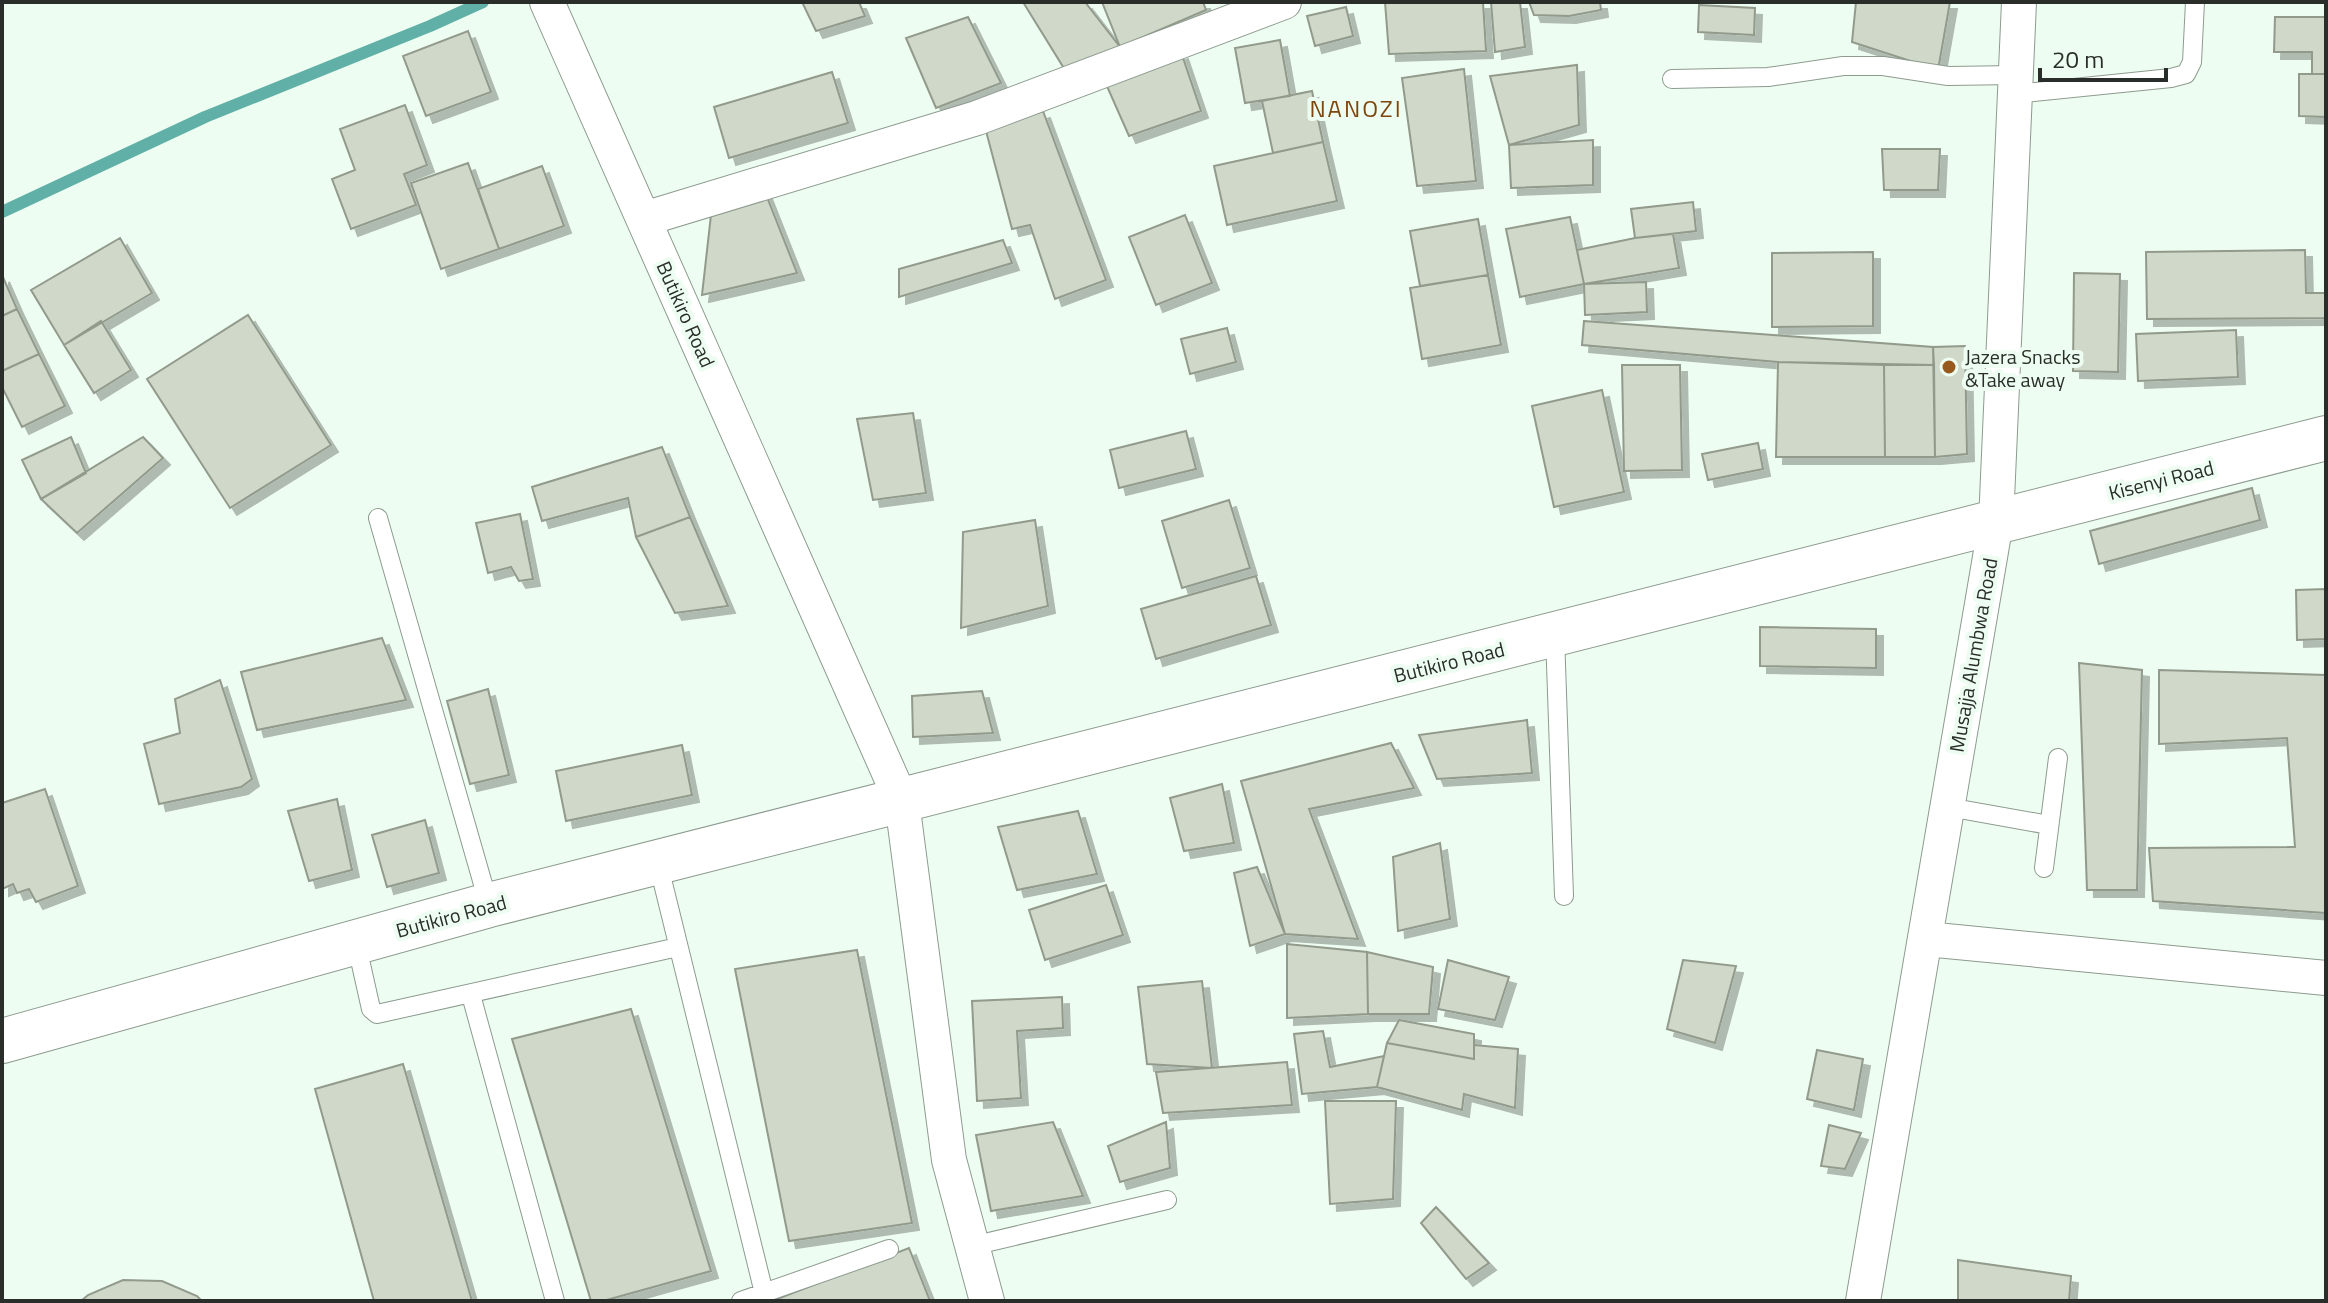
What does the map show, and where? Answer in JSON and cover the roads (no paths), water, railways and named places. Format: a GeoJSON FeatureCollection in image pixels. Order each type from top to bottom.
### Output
{"type":"FeatureCollection","features":[{"type":"Feature","properties":{"kind":"main road","name":"Kisenyi Road"},"geometry":{"type":"LineString","coordinates":[[1996,522],[2326,438]]}},
{"type":"Feature","properties":{"kind":"main road","name":"Butikiro Road"},"geometry":{"type":"LineString","coordinates":[[2,1041],[489,905],[1996,522]]}},
{"type":"Feature","properties":{"kind":"street","name":"Butikiro Road"},"geometry":{"type":"LineString","coordinates":[[547,2],[902,802]]}},
{"type":"Feature","properties":{"kind":"street"},"geometry":{"type":"LineString","coordinates":[[644,219],[977,118],[1284,2]]}},
{"type":"Feature","properties":{"kind":"street","name":"Musajja Alumbwa Road"},"geometry":{"type":"LineString","coordinates":[[1863,1301],[1996,522],[2019,2]]}},
{"type":"Feature","properties":{"kind":"street"},"geometry":{"type":"LineString","coordinates":[[902,802],[949,1160],[987,1301]]}},
{"type":"Feature","properties":{"kind":"street"},"geometry":{"type":"LineString","coordinates":[[1926,939],[2326,978]]}},
{"type":"Feature","properties":{"kind":"lane"},"geometry":{"type":"LineString","coordinates":[[1672,79],[1768,77],[1843,66],[1883,66],[2016,84],[2171,78],[2186,74],[2192,62],[2195,2]]}},
{"type":"Feature","properties":{"kind":"lane"},"geometry":{"type":"LineString","coordinates":[[378,518],[489,905]]}},
{"type":"Feature","properties":{"kind":"lane"},"geometry":{"type":"LineString","coordinates":[[1555,635],[1564,896]]}},
{"type":"Feature","properties":{"kind":"lane"},"geometry":{"type":"LineString","coordinates":[[2044,868],[2058,758]]}},
{"type":"Feature","properties":{"kind":"lane"},"geometry":{"type":"LineString","coordinates":[[1948,807],[2049,825]]}},
{"type":"Feature","properties":{"kind":"lane"},"geometry":{"type":"LineString","coordinates":[[658,863],[764,1293]]}},
{"type":"Feature","properties":{"kind":"lane"},"geometry":{"type":"LineString","coordinates":[[356,942],[371,1009],[377,1014],[678,947]]}},
{"type":"Feature","properties":{"kind":"lane"},"geometry":{"type":"LineString","coordinates":[[471,995],[555,1301]]}},
{"type":"Feature","properties":{"kind":"lane"},"geometry":{"type":"LineString","coordinates":[[972,1246],[1167,1200]]}},
{"type":"Feature","properties":{"kind":"lane"},"geometry":{"type":"LineString","coordinates":[[741,1301],[889,1249]]}},
{"type":"Feature","properties":{"kind":"waterway"},"geometry":{"type":"LineString","coordinates":[[2,212],[205,117],[483,2]]}},
{"type":"Feature","properties":{"kind":"place","name":"Jazera Snacks &Take away"},"geometry":{"type":"Point","coordinates":[1949,367]}},
{"type":"Feature","properties":{"kind":"district","name":"NANOZI"},"geometry":{"type":"Point","coordinates":[1356,108]}}]}
